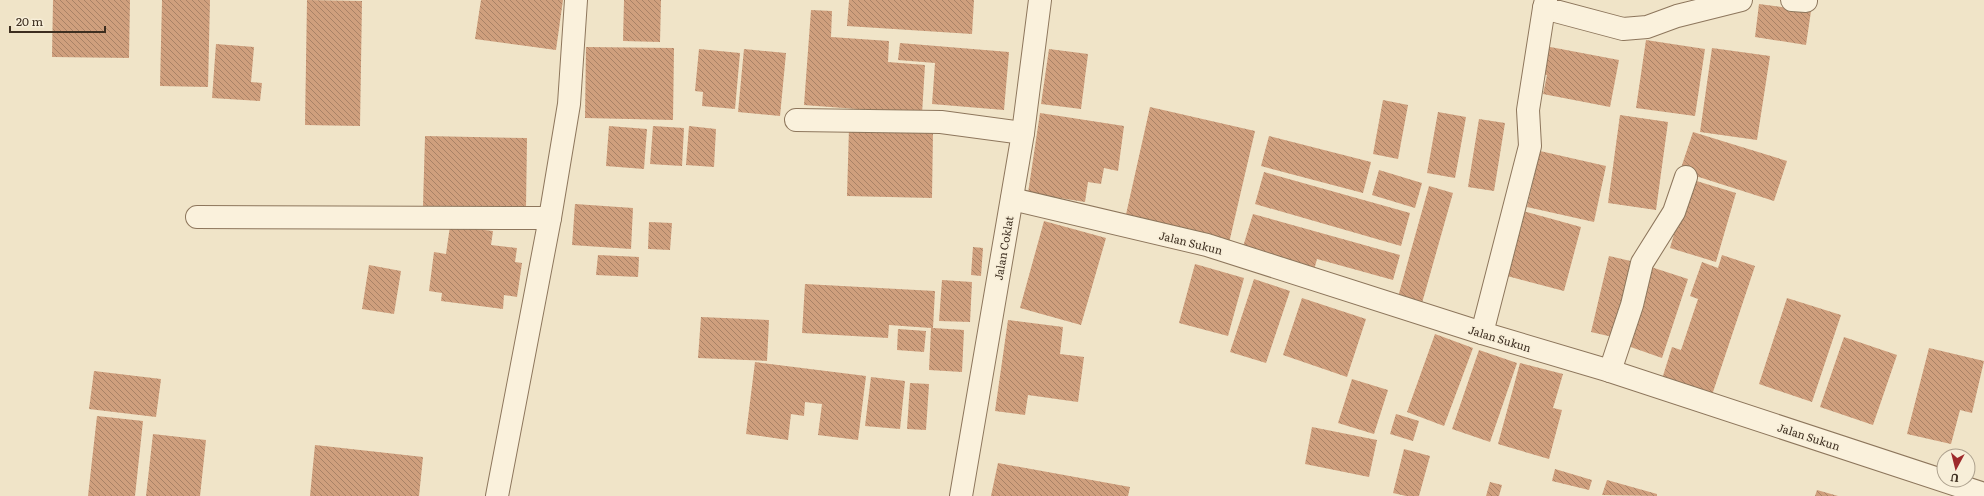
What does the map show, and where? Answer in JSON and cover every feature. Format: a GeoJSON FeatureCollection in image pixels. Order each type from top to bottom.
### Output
{"type":"FeatureCollection","features":[{"type":"Feature","properties":{"kind":"street"},"geometry":{"type":"LineString","coordinates":[[497,496],[550,218],[569,104],[576,0]]}},
{"type":"Feature","properties":{"kind":"street","name":"Jalan Coklat"},"geometry":{"type":"LineString","coordinates":[[961,496],[1023,133],[1040,0]]}},
{"type":"Feature","properties":{"kind":"street"},"geometry":{"type":"LineString","coordinates":[[1482,333],[1530,146],[1528,110],[1545,4],[1623,29],[1647,27],[1677,16],[1741,0]]}},
{"type":"Feature","properties":{"kind":"street"},"geometry":{"type":"LineString","coordinates":[[796,120],[941,122],[1023,133]]}},
{"type":"Feature","properties":{"kind":"street"},"geometry":{"type":"LineString","coordinates":[[1610,371],[1632,305],[1642,263],[1674,212],[1686,177]]}},
{"type":"Feature","properties":{"kind":"street","name":"Jalan Sukun"},"geometry":{"type":"LineString","coordinates":[[1012,199],[1207,245],[1482,333],[1610,371],[1984,494]]}},
{"type":"Feature","properties":{"kind":"street"},"geometry":{"type":"LineString","coordinates":[[197,217],[550,218]]}},
{"type":"Feature","properties":{"kind":"building"},"geometry":{"type":"Polygon","coordinates":[[[53,0],[130,0],[129,58],[52,57],[53,0]]]}},
{"type":"Feature","properties":{"kind":"building"},"geometry":{"type":"Polygon","coordinates":[[[162,0],[210,0],[208,87],[160,86],[162,0]]]}},
{"type":"Feature","properties":{"kind":"building"},"geometry":{"type":"Polygon","coordinates":[[[307,0],[362,1],[360,126],[305,125],[307,0]]]}},
{"type":"Feature","properties":{"kind":"building"},"geometry":{"type":"Polygon","coordinates":[[[481,0],[563,0],[556,50],[475,39],[481,0]]]}},
{"type":"Feature","properties":{"kind":"building"},"geometry":{"type":"Polygon","coordinates":[[[624,0],[661,0],[660,42],[623,41],[624,0]]]}},
{"type":"Feature","properties":{"kind":"building"},"geometry":{"type":"Polygon","coordinates":[[[849,0],[974,0],[972,34],[847,26],[849,0]]]}},
{"type":"Feature","properties":{"kind":"building"},"geometry":{"type":"Polygon","coordinates":[[[1759,4],[1811,11],[1806,45],[1755,37],[1759,4]]]}},
{"type":"Feature","properties":{"kind":"building"},"geometry":{"type":"Polygon","coordinates":[[[811,10],[832,11],[831,37],[889,41],[888,62],[925,65],[922,114],[804,105],[811,10]]]}},
{"type":"Feature","properties":{"kind":"building"},"geometry":{"type":"Polygon","coordinates":[[[1646,40],[1705,49],[1695,116],[1636,108],[1646,40]]]}},
{"type":"Feature","properties":{"kind":"building"},"geometry":{"type":"Polygon","coordinates":[[[900,43],[1009,52],[1004,110],[932,104],[935,63],[898,60],[900,43]]]}},
{"type":"Feature","properties":{"kind":"building"},"geometry":{"type":"Polygon","coordinates":[[[216,44],[254,47],[251,82],[262,83],[260,101],[212,98],[216,44]]]}},
{"type":"Feature","properties":{"kind":"building"},"geometry":{"type":"Polygon","coordinates":[[[1545,46],[1619,60],[1610,107],[1543,94],[1547,75],[1540,74],[1545,46]]]}},
{"type":"Feature","properties":{"kind":"building"},"geometry":{"type":"Polygon","coordinates":[[[586,47],[674,48],[673,120],[585,118],[586,47]]]}},
{"type":"Feature","properties":{"kind":"building"},"geometry":{"type":"Polygon","coordinates":[[[1712,48],[1770,56],[1757,140],[1700,132],[1712,48]]]}},
{"type":"Feature","properties":{"kind":"building"},"geometry":{"type":"Polygon","coordinates":[[[699,49],[740,53],[735,109],[702,106],[703,92],[695,91],[699,49]]]}},
{"type":"Feature","properties":{"kind":"building"},"geometry":{"type":"Polygon","coordinates":[[[744,49],[786,53],[780,116],[738,112],[744,49]]]}},
{"type":"Feature","properties":{"kind":"building"},"geometry":{"type":"Polygon","coordinates":[[[1049,49],[1088,54],[1081,109],[1041,104],[1049,49]]]}},
{"type":"Feature","properties":{"kind":"building"},"geometry":{"type":"Polygon","coordinates":[[[1383,100],[1408,105],[1398,159],[1373,154],[1383,100]]]}},
{"type":"Feature","properties":{"kind":"building"},"geometry":{"type":"Polygon","coordinates":[[[1150,107],[1255,131],[1229,243],[1125,219],[1150,107]]]}},
{"type":"Feature","properties":{"kind":"building"},"geometry":{"type":"Polygon","coordinates":[[[1438,112],[1466,117],[1455,178],[1427,173],[1438,112]]]}},
{"type":"Feature","properties":{"kind":"building"},"geometry":{"type":"Polygon","coordinates":[[[1040,113],[1124,126],[1118,171],[1104,168],[1101,184],[1088,182],[1085,202],[1028,193],[1040,113]]]}},
{"type":"Feature","properties":{"kind":"building"},"geometry":{"type":"Polygon","coordinates":[[[1620,115],[1668,122],[1656,210],[1608,203],[1620,115]]]}},
{"type":"Feature","properties":{"kind":"building"},"geometry":{"type":"Polygon","coordinates":[[[1479,119],[1505,123],[1494,191],[1468,187],[1479,119]]]}},
{"type":"Feature","properties":{"kind":"building"},"geometry":{"type":"Polygon","coordinates":[[[609,126],[647,129],[644,169],[606,166],[609,126]]]}},
{"type":"Feature","properties":{"kind":"building"},"geometry":{"type":"Polygon","coordinates":[[[653,126],[684,128],[682,166],[650,164],[653,126]]]}},
{"type":"Feature","properties":{"kind":"building"},"geometry":{"type":"Polygon","coordinates":[[[689,126],[716,129],[714,167],[686,165],[689,126]]]}},
{"type":"Feature","properties":{"kind":"building"},"geometry":{"type":"Polygon","coordinates":[[[849,128],[933,130],[932,198],[847,196],[849,128]]]}},
{"type":"Feature","properties":{"kind":"building"},"geometry":{"type":"Polygon","coordinates":[[[1693,132],[1787,161],[1774,201],[1680,171],[1693,132]]]}},
{"type":"Feature","properties":{"kind":"building"},"geometry":{"type":"Polygon","coordinates":[[[425,136],[527,138],[526,208],[423,206],[425,136]]]}},
{"type":"Feature","properties":{"kind":"building"},"geometry":{"type":"Polygon","coordinates":[[[1269,136],[1371,162],[1363,193],[1261,166],[1269,136]]]}},
{"type":"Feature","properties":{"kind":"building"},"geometry":{"type":"Polygon","coordinates":[[[1540,151],[1606,166],[1594,222],[1527,207],[1540,151]]]}},
{"type":"Feature","properties":{"kind":"building"},"geometry":{"type":"Polygon","coordinates":[[[1379,170],[1422,183],[1415,208],[1372,195],[1379,170]]]}},
{"type":"Feature","properties":{"kind":"building"},"geometry":{"type":"Polygon","coordinates":[[[1264,172],[1410,213],[1401,246],[1255,204],[1264,172]]]}},
{"type":"Feature","properties":{"kind":"building"},"geometry":{"type":"Polygon","coordinates":[[[1690,179],[1736,193],[1716,262],[1670,248],[1690,179]]]}},
{"type":"Feature","properties":{"kind":"building"},"geometry":{"type":"Polygon","coordinates":[[[1429,186],[1453,193],[1422,303],[1398,297],[1429,186]]]}},
{"type":"Feature","properties":{"kind":"building"},"geometry":{"type":"Polygon","coordinates":[[[575,204],[633,208],[631,249],[572,245],[575,204]]]}},
{"type":"Feature","properties":{"kind":"building"},"geometry":{"type":"Polygon","coordinates":[[[1523,211],[1581,227],[1564,291],[1507,276],[1523,211]]]}},
{"type":"Feature","properties":{"kind":"building"},"geometry":{"type":"Polygon","coordinates":[[[1253,214],[1400,255],[1393,280],[1317,259],[1314,270],[1242,250],[1253,214]]]}},
{"type":"Feature","properties":{"kind":"building"},"geometry":{"type":"Polygon","coordinates":[[[1044,221],[1106,238],[1081,325],[1020,308],[1044,221]]]}},
{"type":"Feature","properties":{"kind":"building"},"geometry":{"type":"Polygon","coordinates":[[[649,222],[672,223],[670,250],[648,249],[649,222]]]}},
{"type":"Feature","properties":{"kind":"building"},"geometry":{"type":"Polygon","coordinates":[[[450,226],[493,231],[491,245],[517,248],[515,262],[522,263],[517,297],[504,295],[503,309],[441,301],[442,293],[429,291],[434,252],[446,254],[450,226]]]}},
{"type":"Feature","properties":{"kind":"building"},"geometry":{"type":"Polygon","coordinates":[[[973,247],[983,248],[981,276],[971,275],[973,247]]]}},
{"type":"Feature","properties":{"kind":"building"},"geometry":{"type":"Polygon","coordinates":[[[598,255],[639,257],[638,277],[596,275],[598,255]]]}},
{"type":"Feature","properties":{"kind":"building"},"geometry":{"type":"Polygon","coordinates":[[[1722,255],[1755,266],[1712,395],[1662,379],[1672,347],[1681,350],[1698,299],[1690,296],[1702,262],[1718,268],[1722,255]]]}},
{"type":"Feature","properties":{"kind":"building"},"geometry":{"type":"Polygon","coordinates":[[[1609,256],[1635,262],[1617,338],[1591,332],[1609,256]]]}},
{"type":"Feature","properties":{"kind":"building"},"geometry":{"type":"Polygon","coordinates":[[[1195,264],[1244,278],[1228,336],[1179,323],[1195,264]]]}},
{"type":"Feature","properties":{"kind":"building"},"geometry":{"type":"Polygon","coordinates":[[[369,265],[401,271],[394,314],[362,309],[369,265]]]}},
{"type":"Feature","properties":{"kind":"building"},"geometry":{"type":"Polygon","coordinates":[[[1651,267],[1688,279],[1662,358],[1625,345],[1651,267]]]}},
{"type":"Feature","properties":{"kind":"building"},"geometry":{"type":"Polygon","coordinates":[[[1254,279],[1290,291],[1266,363],[1230,352],[1254,279]]]}},
{"type":"Feature","properties":{"kind":"building"},"geometry":{"type":"Polygon","coordinates":[[[942,280],[972,282],[970,322],[939,321],[942,280]]]}},
{"type":"Feature","properties":{"kind":"building"},"geometry":{"type":"Polygon","coordinates":[[[805,284],[935,291],[933,328],[964,330],[962,372],[929,370],[931,328],[889,325],[888,338],[802,333],[805,284]]]}},
{"type":"Feature","properties":{"kind":"building"},"geometry":{"type":"Polygon","coordinates":[[[1302,298],[1366,319],[1347,377],[1283,355],[1302,298]]]}},
{"type":"Feature","properties":{"kind":"building"},"geometry":{"type":"Polygon","coordinates":[[[1787,298],[1841,315],[1812,402],[1759,384],[1787,298]]]}},
{"type":"Feature","properties":{"kind":"building"},"geometry":{"type":"Polygon","coordinates":[[[701,317],[769,320],[767,361],[698,358],[701,317]]]}},
{"type":"Feature","properties":{"kind":"building"},"geometry":{"type":"Polygon","coordinates":[[[1008,320],[1063,327],[1060,354],[1084,357],[1078,402],[1028,395],[1025,415],[995,411],[1008,320]]]}},
{"type":"Feature","properties":{"kind":"building"},"geometry":{"type":"Polygon","coordinates":[[[898,329],[926,331],[924,352],[897,350],[898,329]]]}},
{"type":"Feature","properties":{"kind":"building"},"geometry":{"type":"Polygon","coordinates":[[[1435,334],[1473,348],[1444,426],[1407,412],[1435,334]]]}},
{"type":"Feature","properties":{"kind":"building"},"geometry":{"type":"Polygon","coordinates":[[[1844,337],[1897,355],[1873,425],[1820,407],[1844,337]]]}},
{"type":"Feature","properties":{"kind":"building"},"geometry":{"type":"Polygon","coordinates":[[[1929,348],[1984,361],[1972,413],[1960,410],[1951,444],[1907,434],[1929,348]]]}},
{"type":"Feature","properties":{"kind":"building"},"geometry":{"type":"Polygon","coordinates":[[[1479,350],[1517,363],[1490,442],[1452,429],[1479,350]]]}},
{"type":"Feature","properties":{"kind":"building"},"geometry":{"type":"Polygon","coordinates":[[[755,362],[866,376],[858,440],[818,435],[822,404],[805,402],[804,416],[791,414],[788,440],[746,434],[755,362]]]}},
{"type":"Feature","properties":{"kind":"building"},"geometry":{"type":"Polygon","coordinates":[[[1520,363],[1563,374],[1553,408],[1562,410],[1549,459],[1498,444],[1520,363]]]}},
{"type":"Feature","properties":{"kind":"building"},"geometry":{"type":"Polygon","coordinates":[[[94,371],[161,379],[156,417],[89,409],[94,371]]]}},
{"type":"Feature","properties":{"kind":"building"},"geometry":{"type":"Polygon","coordinates":[[[871,377],[905,381],[900,429],[865,426],[871,377]]]}},
{"type":"Feature","properties":{"kind":"building"},"geometry":{"type":"Polygon","coordinates":[[[1352,379],[1388,390],[1374,434],[1338,423],[1352,379]]]}},
{"type":"Feature","properties":{"kind":"building"},"geometry":{"type":"Polygon","coordinates":[[[910,383],[929,384],[926,430],[907,429],[910,383]]]}},
{"type":"Feature","properties":{"kind":"building"},"geometry":{"type":"Polygon","coordinates":[[[1396,414],[1419,421],[1413,441],[1390,434],[1396,414]]]}},
{"type":"Feature","properties":{"kind":"building"},"geometry":{"type":"Polygon","coordinates":[[[97,416],[143,421],[135,496],[88,496],[97,416]]]}},
{"type":"Feature","properties":{"kind":"building"},"geometry":{"type":"Polygon","coordinates":[[[1312,427],[1377,440],[1369,477],[1305,464],[1312,427]]]}},
{"type":"Feature","properties":{"kind":"building"},"geometry":{"type":"Polygon","coordinates":[[[153,434],[206,440],[200,496],[146,496],[153,434]]]}},
{"type":"Feature","properties":{"kind":"building"},"geometry":{"type":"Polygon","coordinates":[[[315,445],[423,457],[419,496],[310,496],[315,445]]]}},
{"type":"Feature","properties":{"kind":"building"},"geometry":{"type":"Polygon","coordinates":[[[1404,449],[1430,456],[1419,496],[1406,496],[1393,493],[1404,449]]]}},
{"type":"Feature","properties":{"kind":"building"},"geometry":{"type":"Polygon","coordinates":[[[998,463],[1130,487],[1128,496],[991,496],[998,463]]]}},
{"type":"Feature","properties":{"kind":"building"},"geometry":{"type":"Polygon","coordinates":[[[1555,469],[1592,480],[1589,490],[1552,481],[1555,469]]]}},
{"type":"Feature","properties":{"kind":"building"},"geometry":{"type":"Polygon","coordinates":[[[1607,480],[1657,494],[1657,496],[1602,495],[1607,480]]]}},
{"type":"Feature","properties":{"kind":"building"},"geometry":{"type":"Polygon","coordinates":[[[1490,482],[1502,485],[1499,496],[1486,496],[1490,482]]]}},
{"type":"Feature","properties":{"kind":"building"},"geometry":{"type":"Polygon","coordinates":[[[1817,490],[1838,496],[1815,496],[1817,490]]]}}]}
